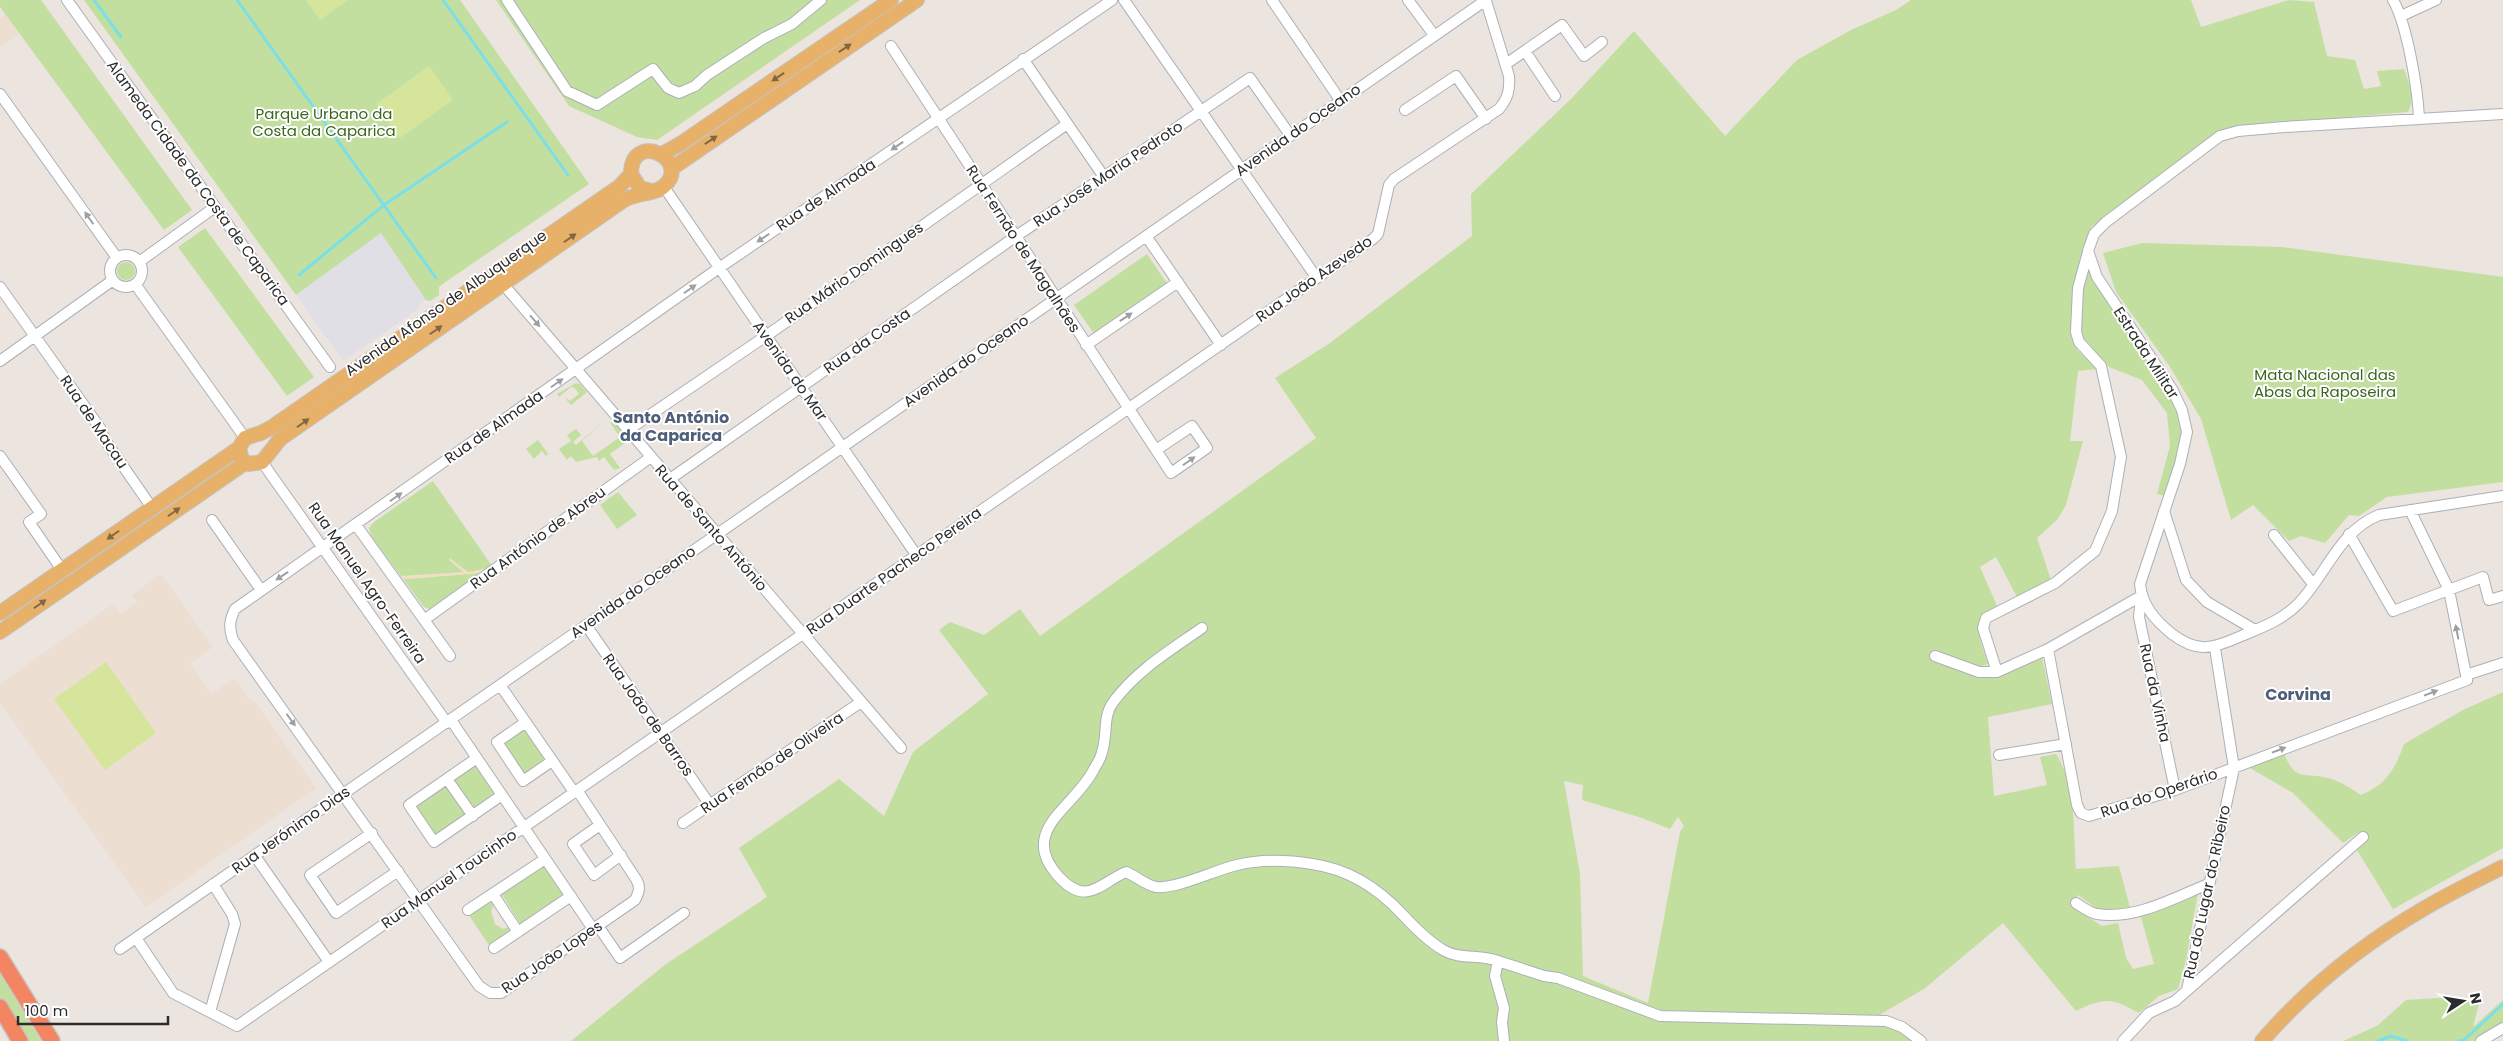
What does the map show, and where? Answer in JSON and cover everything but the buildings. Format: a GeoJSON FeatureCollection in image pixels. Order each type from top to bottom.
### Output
{"type":"FeatureCollection","features":[{"type":"Feature","properties":{"kind":"highway"},"geometry":{"type":"LineString","coordinates":[[0,957],[52,1041]]}},
{"type":"Feature","properties":{"kind":"highway"},"geometry":{"type":"LineString","coordinates":[[0,1007],[20,1041]]}},
{"type":"Feature","properties":{"kind":"main road","name":"Avenida Afonso de Albuquerque"},"geometry":{"type":"LineString","coordinates":[[0,613],[152,508],[246,440],[266,430],[340,380],[624,184],[631,174],[634,162],[643,153],[649,151],[662,154],[680,144],[891,0]]}},
{"type":"Feature","properties":{"kind":"main road"},"geometry":{"type":"LineString","coordinates":[[671,169],[917,0]]}},
{"type":"Feature","properties":{"kind":"main road"},"geometry":{"type":"LineString","coordinates":[[631,174],[640,188],[658,189],[671,176],[671,169],[662,154]]}},
{"type":"Feature","properties":{"kind":"main road","name":"Avenida Afonso de Albuquerque"},"geometry":{"type":"LineString","coordinates":[[264,459],[280,439],[628,198],[658,189]]}},
{"type":"Feature","properties":{"kind":"main road"},"geometry":{"type":"LineString","coordinates":[[246,440],[240,456],[245,463],[254,465],[264,459]]}},
{"type":"Feature","properties":{"kind":"main road","name":"Rua Manuel Agro-Ferreira"},"geometry":{"type":"LineString","coordinates":[[246,440],[266,442],[264,459]]}},
{"type":"Feature","properties":{"kind":"main road"},"geometry":{"type":"LineString","coordinates":[[0,632],[245,463]]}},
{"type":"Feature","properties":{"kind":"main road"},"geometry":{"type":"LineString","coordinates":[[2262,1041],[2303,999],[2349,959],[2425,908],[2503,867]]}},
{"type":"Feature","properties":{"kind":"street","name":"Alameda Cidade da Costa de Caparica"},"geometry":{"type":"LineString","coordinates":[[67,0],[330,367]]}},
{"type":"Feature","properties":{"kind":"street"},"geometry":{"type":"LineString","coordinates":[[507,0],[567,91],[597,105],[653,69],[668,88],[679,92],[695,86],[706,76],[764,38],[792,24],[820,0]]}},
{"type":"Feature","properties":{"kind":"street","name":"Rua de Almada"},"geometry":{"type":"LineString","coordinates":[[344,794],[234,640],[229,629],[230,618],[235,609],[719,268],[1112,0]]}},
{"type":"Feature","properties":{"kind":"street"},"geometry":{"type":"LineString","coordinates":[[1124,0],[1316,277]]}},
{"type":"Feature","properties":{"kind":"street"},"geometry":{"type":"LineString","coordinates":[[1272,0],[1340,100]]}},
{"type":"Feature","properties":{"kind":"street"},"geometry":{"type":"LineString","coordinates":[[1408,0],[1434,35]]}},
{"type":"Feature","properties":{"kind":"street","name":"Avenida do Oceano"},"geometry":{"type":"LineString","coordinates":[[449,721],[1486,0]]}},
{"type":"Feature","properties":{"kind":"street","name":"Rua João Azevedo"},"geometry":{"type":"LineString","coordinates":[[1129,410],[1378,234],[1389,185],[1394,179],[1499,109],[1507,98],[1510,88],[1506,64],[1486,0]]}},
{"type":"Feature","properties":{"kind":"street"},"geometry":{"type":"LineString","coordinates":[[2393,0],[2401,16],[2418,97],[2419,119]]}},
{"type":"Feature","properties":{"kind":"street"},"geometry":{"type":"LineString","coordinates":[[2401,16],[2436,0]]}},
{"type":"Feature","properties":{"kind":"street"},"geometry":{"type":"LineString","coordinates":[[1506,64],[1562,24],[1584,56],[1602,42]]}},
{"type":"Feature","properties":{"kind":"street","name":"Rua Fernão de Magalhães"},"geometry":{"type":"LineString","coordinates":[[891,46],[937,119],[1171,473],[1207,448],[1192,426],[1156,450]]}},
{"type":"Feature","properties":{"kind":"street"},"geometry":{"type":"LineString","coordinates":[[1525,51],[1555,96]]}},
{"type":"Feature","properties":{"kind":"street"},"geometry":{"type":"LineString","coordinates":[[1023,59],[1104,177]]}},
{"type":"Feature","properties":{"kind":"street"},"geometry":{"type":"LineString","coordinates":[[1405,110],[1456,76],[1486,119]]}},
{"type":"Feature","properties":{"kind":"street","name":"Rua José Maria Pedroto"},"geometry":{"type":"LineString","coordinates":[[1015,237],[1250,78],[1290,135]]}},
{"type":"Feature","properties":{"kind":"street"},"geometry":{"type":"LineString","coordinates":[[0,94],[117,258]]}},
{"type":"Feature","properties":{"kind":"street"},"geometry":{"type":"LineString","coordinates":[[1997,672],[1983,628],[1986,618],[2055,583],[2095,551],[2112,511],[2121,457],[2101,366],[2078,342],[2076,332],[2078,288],[2094,234],[2106,222],[2220,136],[2256,129],[2503,114]]}},
{"type":"Feature","properties":{"kind":"street","name":"Rua Mário Domingues"},"geometry":{"type":"LineString","coordinates":[[628,430],[766,336],[1067,124]]}},
{"type":"Feature","properties":{"kind":"street","name":"Avenida do Mar"},"geometry":{"type":"LineString","coordinates":[[658,189],[719,268],[917,556]]}},
{"type":"Feature","properties":{"kind":"street"},"geometry":{"type":"LineString","coordinates":[[138,262],[215,206]]}},
{"type":"Feature","properties":{"kind":"street"},"geometry":{"type":"LineString","coordinates":[[1146,236],[1221,345]]}},
{"type":"Feature","properties":{"kind":"street","name":"Rua da Costa"},"geometry":{"type":"LineString","coordinates":[[670,479],[1015,237]]}},
{"type":"Feature","properties":{"kind":"street","name":"Estrada Militar"},"geometry":{"type":"LineString","coordinates":[[2088,251],[2097,277],[2172,389],[2182,410],[2187,432],[2180,464],[2143,572],[2141,596]]}},
{"type":"Feature","properties":{"kind":"street"},"geometry":{"type":"LineString","coordinates":[[128,255],[138,262],[141,275],[135,284],[124,287],[113,280],[111,267],[117,258],[128,255]]}},
{"type":"Feature","properties":{"kind":"street"},"geometry":{"type":"LineString","coordinates":[[0,361],[113,280]]}},
{"type":"Feature","properties":{"kind":"street"},"geometry":{"type":"LineString","coordinates":[[1086,345],[1178,282]]}},
{"type":"Feature","properties":{"kind":"street"},"geometry":{"type":"LineString","coordinates":[[135,284],[246,440]]}},
{"type":"Feature","properties":{"kind":"street","name":"Rua de Santo António"},"geometry":{"type":"LineString","coordinates":[[503,284],[901,748]]}},
{"type":"Feature","properties":{"kind":"street","name":"Rua de Macau"},"geometry":{"type":"LineString","coordinates":[[0,287],[100,428],[105,440],[152,508]]}},
{"type":"Feature","properties":{"kind":"street","name":"Rua Duarte Pacheco Pereira"},"geometry":{"type":"LineString","coordinates":[[660,732],[1129,410]]}},
{"type":"Feature","properties":{"kind":"street"},"geometry":{"type":"LineString","coordinates":[[0,456],[41,514],[29,522],[62,570]]}},
{"type":"Feature","properties":{"kind":"street","name":"Rua António de Abreu"},"geometry":{"type":"LineString","coordinates":[[424,620],[651,457]]}},
{"type":"Feature","properties":{"kind":"street","name":"Rua Manuel Agro-Ferreira"},"geometry":{"type":"LineString","coordinates":[[264,459],[322,548],[477,758],[571,896],[620,958],[684,913]]}},
{"type":"Feature","properties":{"kind":"street"},"geometry":{"type":"LineString","coordinates":[[1935,656],[1979,672],[1997,672],[2048,649],[2141,596],[2159,624],[2178,638],[2197,647],[2215,648],[2278,621],[2298,604],[2349,534],[2369,519],[2379,515],[2503,496]]}},
{"type":"Feature","properties":{"kind":"street"},"geometry":{"type":"LineString","coordinates":[[2410,510],[2449,590],[2466,677]]}},
{"type":"Feature","properties":{"kind":"street"},"geometry":{"type":"LineString","coordinates":[[2164,511],[2186,580],[2207,602],[2255,630]]}},
{"type":"Feature","properties":{"kind":"street"},"geometry":{"type":"LineString","coordinates":[[212,520],[262,590]]}},
{"type":"Feature","properties":{"kind":"street"},"geometry":{"type":"LineString","coordinates":[[356,525],[450,656]]}},
{"type":"Feature","properties":{"kind":"street"},"geometry":{"type":"LineString","coordinates":[[2349,534],[2393,611],[2483,577],[2489,600],[2503,596]]}},
{"type":"Feature","properties":{"kind":"street"},"geometry":{"type":"LineString","coordinates":[[2274,535],[2313,584]]}},
{"type":"Feature","properties":{"kind":"street","name":"Rua da Vinha"},"geometry":{"type":"LineString","coordinates":[[2141,596],[2139,616],[2175,790]]}},
{"type":"Feature","properties":{"kind":"street","name":"Rua João de Barros"},"geometry":{"type":"LineString","coordinates":[[586,625],[710,805]]}},
{"type":"Feature","properties":{"kind":"street"},"geometry":{"type":"LineString","coordinates":[[1202,628],[1130,681],[1112,703],[1106,721],[1103,751],[1093,772],[1048,826],[1044,844],[1045,856],[1055,872],[1070,888],[1086,891],[1099,890],[1114,877],[1126,872],[1159,887],[1261,860],[1286,860],[1315,864],[1340,871],[1365,882],[1402,914],[1418,931],[1442,950],[1456,957],[1474,956],[1498,961],[1544,976],[1558,978],[1660,1016],[1886,1021],[1902,1027],[1921,1041]]}},
{"type":"Feature","properties":{"kind":"street","name":"Rua do Lugar do Ribeiro"},"geometry":{"type":"LineString","coordinates":[[2187,990],[2234,768],[2215,648]]}},
{"type":"Feature","properties":{"kind":"street","name":"Rua do Operário"},"geometry":{"type":"LineString","coordinates":[[2048,649],[2081,813],[2089,816],[2175,790],[2503,663]]}},
{"type":"Feature","properties":{"kind":"street","name":"Rua João Lopes"},"geometry":{"type":"LineString","coordinates":[[344,794],[479,986],[493,994],[504,991],[596,928],[635,900],[640,885],[600,825],[552,761],[500,685]]}},
{"type":"Feature","properties":{"kind":"street","name":"Rua Fernão de Oliveira"},"geometry":{"type":"LineString","coordinates":[[682,823],[862,702]]}},
{"type":"Feature","properties":{"kind":"street","name":"Rua Jerónimo Dias"},"geometry":{"type":"LineString","coordinates":[[120,949],[449,721]]}},
{"type":"Feature","properties":{"kind":"street"},"geometry":{"type":"LineString","coordinates":[[526,722],[497,742],[502,750],[523,781],[552,761]]}},
{"type":"Feature","properties":{"kind":"street","name":"Rua Manuel Toucinho"},"geometry":{"type":"LineString","coordinates":[[210,1012],[237,1026],[660,732]]}},
{"type":"Feature","properties":{"kind":"street"},"geometry":{"type":"LineString","coordinates":[[1999,755],[2066,744]]}},
{"type":"Feature","properties":{"kind":"street"},"geometry":{"type":"LineString","coordinates":[[477,758],[409,804],[434,842],[502,796]]}},
{"type":"Feature","properties":{"kind":"street"},"geometry":{"type":"LineString","coordinates":[[447,778],[473,816]]}},
{"type":"Feature","properties":{"kind":"street"},"geometry":{"type":"LineString","coordinates":[[600,825],[573,844],[594,874],[621,856]]}},
{"type":"Feature","properties":{"kind":"street"},"geometry":{"type":"LineString","coordinates":[[372,833],[310,875],[336,913],[398,871]]}},
{"type":"Feature","properties":{"kind":"street"},"geometry":{"type":"LineString","coordinates":[[2123,1041],[2149,1013],[2175,1001],[2364,837]]}},
{"type":"Feature","properties":{"kind":"street"},"geometry":{"type":"LineString","coordinates":[[255,856],[329,962]]}},
{"type":"Feature","properties":{"kind":"street"},"geometry":{"type":"LineString","coordinates":[[468,910],[545,858]]}},
{"type":"Feature","properties":{"kind":"street"},"geometry":{"type":"LineString","coordinates":[[136,938],[173,992],[210,1012],[235,924],[232,914],[214,884]]}},
{"type":"Feature","properties":{"kind":"street"},"geometry":{"type":"LineString","coordinates":[[2076,903],[2095,914],[2126,914],[2160,904],[2208,884]]}},
{"type":"Feature","properties":{"kind":"street"},"geometry":{"type":"LineString","coordinates":[[493,894],[518,932]]}},
{"type":"Feature","properties":{"kind":"street"},"geometry":{"type":"LineString","coordinates":[[494,948],[571,896]]}},
{"type":"Feature","properties":{"kind":"street"},"geometry":{"type":"LineString","coordinates":[[1498,961],[1496,976],[1504,1008],[1502,1022],[1504,1041]]}},
{"type":"Feature","properties":{"kind":"street"},"geometry":{"type":"LineString","coordinates":[[2481,1041],[2503,1028]]}},
{"type":"Feature","properties":{"kind":"shaded area"},"geometry":{"type":"Polygon","coordinates":[[[5,14],[19,34],[0,47],[0,18],[5,14]]]}},
{"type":"Feature","properties":{"kind":"shaded area"},"geometry":{"type":"Polygon","coordinates":[[[381,233],[426,300],[418,305],[417,310],[343,361],[296,295],[381,233]]]}},
{"type":"Feature","properties":{"kind":"shaded area"},"geometry":{"type":"Polygon","coordinates":[[[161,574],[213,647],[190,663],[211,694],[234,679],[251,701],[255,702],[316,788],[146,907],[0,703],[0,684],[113,604],[120,614],[137,602],[132,595],[161,574]]]}},
{"type":"Feature","properties":{"kind":"green space"},"geometry":{"type":"Polygon","coordinates":[[[0,0],[41,0],[192,210],[164,230],[0,7],[0,0]]]}},
{"type":"Feature","properties":{"kind":"green space","name":"Parque Urbano da Costa da Caparica"},"geometry":{"type":"Polygon","coordinates":[[[84,0],[460,0],[589,184],[444,283],[439,287],[439,295],[430,301],[426,300],[381,233],[296,295],[84,0]]]}},
{"type":"Feature","properties":{"kind":"green space"},"geometry":{"type":"Polygon","coordinates":[[[306,0],[348,0],[320,20],[306,0]]]}},
{"type":"Feature","properties":{"kind":"green space"},"geometry":{"type":"Polygon","coordinates":[[[496,0],[860,0],[657,140],[637,137],[569,106],[496,0]]]}},
{"type":"Feature","properties":{"kind":"green space"},"geometry":{"type":"Polygon","coordinates":[[[1911,0],[2191,0],[2201,27],[2289,0],[2314,2],[2327,56],[2355,60],[2364,89],[2381,86],[2377,71],[2404,69],[2410,85],[2412,96],[2408,112],[2276,123],[2221,130],[2091,227],[2079,268],[2071,337],[2078,351],[2098,369],[2078,371],[2070,441],[2083,441],[2066,505],[2057,520],[2037,538],[2051,580],[2017,597],[1996,557],[1980,567],[1997,606],[1988,611],[1980,624],[1980,639],[1988,664],[1980,667],[1934,650],[1933,661],[1990,678],[2013,671],[2042,657],[2052,704],[1988,717],[1994,796],[2047,785],[2040,757],[2056,754],[2063,767],[2071,795],[2076,869],[2119,866],[2130,908],[2100,911],[2078,895],[2071,906],[2102,926],[2118,923],[2126,958],[2133,969],[2154,964],[2141,917],[2198,893],[2186,960],[2178,989],[2159,996],[2139,1013],[2122,1004],[2108,1001],[2094,1003],[2076,1011],[2003,923],[1924,989],[1881,1014],[1881,1025],[1903,1033],[1913,1041],[571,1041],[666,964],[767,897],[739,848],[839,779],[884,816],[913,752],[988,694],[939,630],[950,622],[984,635],[1020,609],[1040,636],[1316,438],[1275,378],[1330,343],[1472,236],[1471,194],[1571,99],[1634,31],[1725,136],[1797,60],[1851,30],[1896,10],[1911,0]],[[1564,781],[1580,874],[1583,976],[1648,1003],[1680,832],[1684,826],[1678,817],[1670,829],[1639,817],[1582,800],[1583,785],[1564,781]]]}},
{"type":"Feature","properties":{"kind":"green space"},"geometry":{"type":"Polygon","coordinates":[[[429,66],[453,100],[400,138],[376,104],[429,66]]]}},
{"type":"Feature","properties":{"kind":"green space"},"geometry":{"type":"Polygon","coordinates":[[[205,228],[314,377],[287,396],[178,247],[205,228]]]}},
{"type":"Feature","properties":{"kind":"green space","name":"Mata Nacional das Abas da Raposeira"},"geometry":{"type":"Polygon","coordinates":[[[2142,243],[2282,247],[2503,277],[2503,482],[2387,497],[2359,516],[2349,515],[2325,543],[2301,536],[2289,541],[2253,505],[2231,520],[2201,419],[2170,367],[2116,292],[2103,253],[2142,243]]]}},
{"type":"Feature","properties":{"kind":"green space"},"geometry":{"type":"Polygon","coordinates":[[[1147,254],[1168,285],[1095,335],[1074,305],[1147,254]]]}},
{"type":"Feature","properties":{"kind":"green space"},"geometry":{"type":"Polygon","coordinates":[[[126,262],[132,265],[135,271],[132,277],[126,280],[120,277],[117,271],[120,265],[126,262]]]}},
{"type":"Feature","properties":{"kind":"green space"},"geometry":{"type":"Polygon","coordinates":[[[2089,269],[2099,288],[2145,354],[2172,400],[2179,422],[2181,442],[2177,462],[2165,496],[2157,494],[2170,446],[2167,413],[2142,380],[2109,367],[2082,336],[2082,295],[2084,280],[2089,269]]]}},
{"type":"Feature","properties":{"kind":"green space"},"geometry":{"type":"Polygon","coordinates":[[[576,383],[580,384],[587,392],[571,405],[564,397],[570,401],[579,394],[575,388],[571,387],[559,397],[557,394],[576,383]]]}},
{"type":"Feature","properties":{"kind":"green space"},"geometry":{"type":"Polygon","coordinates":[[[609,417],[582,441],[593,456],[620,437],[610,423],[613,421],[629,440],[610,454],[620,468],[614,470],[604,457],[599,461],[597,457],[576,462],[571,456],[567,460],[559,449],[571,441],[567,435],[576,429],[581,435],[573,442],[576,445],[609,417]]]}},
{"type":"Feature","properties":{"kind":"green space"},"geometry":{"type":"Polygon","coordinates":[[[538,440],[548,454],[546,456],[542,451],[534,459],[526,449],[538,440]]]}},
{"type":"Feature","properties":{"kind":"green space"},"geometry":{"type":"Polygon","coordinates":[[[433,481],[492,566],[430,609],[424,607],[371,536],[369,528],[374,522],[433,481]]]}},
{"type":"Feature","properties":{"kind":"green space"},"geometry":{"type":"Polygon","coordinates":[[[618,492],[637,515],[617,529],[600,505],[618,492]]]}},
{"type":"Feature","properties":{"kind":"green space"},"geometry":{"type":"Polygon","coordinates":[[[106,662],[156,733],[105,770],[54,699],[106,662]]]}},
{"type":"Feature","properties":{"kind":"green space"},"geometry":{"type":"Polygon","coordinates":[[[2503,692],[2503,848],[2393,909],[2357,850],[2369,839],[2361,831],[2343,843],[2293,793],[2248,767],[2284,753],[2296,772],[2332,779],[2361,795],[2383,781],[2397,761],[2404,744],[2463,710],[2503,692]]]}},
{"type":"Feature","properties":{"kind":"green space"},"geometry":{"type":"Polygon","coordinates":[[[526,722],[552,761],[523,781],[497,742],[526,722]]]}},
{"type":"Feature","properties":{"kind":"green space"},"geometry":{"type":"Polygon","coordinates":[[[477,758],[502,795],[434,842],[409,805],[477,758]]]}},
{"type":"Feature","properties":{"kind":"green space"},"geometry":{"type":"Polygon","coordinates":[[[547,862],[568,893],[521,925],[501,893],[547,862]]]}},
{"type":"Feature","properties":{"kind":"green space"},"geometry":{"type":"Polygon","coordinates":[[[491,898],[494,904],[491,911],[495,924],[503,929],[509,927],[513,932],[491,948],[468,914],[491,898]]]}},
{"type":"Feature","properties":{"kind":"green space"},"geometry":{"type":"Polygon","coordinates":[[[0,974],[41,1041],[27,1041],[0,997],[0,974]]]}},
{"type":"Feature","properties":{"kind":"green space"},"geometry":{"type":"Polygon","coordinates":[[[2454,997],[2480,1000],[2473,1027],[2503,1000],[2503,1022],[2498,1028],[2474,1041],[2343,1041],[2377,1026],[2406,1000],[2454,997]]]}},
{"type":"Feature","properties":{"kind":"sand"},"geometry":{"type":"Polygon","coordinates":[[[450,558],[468,572],[489,568],[483,573],[408,579],[403,579],[401,576],[463,572],[449,560],[450,558]]]}},
{"type":"Feature","properties":{"kind":"waterway"},"geometry":{"type":"LineString","coordinates":[[94,0],[121,37]]}},
{"type":"Feature","properties":{"kind":"waterway"},"geometry":{"type":"LineString","coordinates":[[237,0],[436,278]]}},
{"type":"Feature","properties":{"kind":"waterway"},"geometry":{"type":"LineString","coordinates":[[443,0],[568,175]]}},
{"type":"Feature","properties":{"kind":"waterway"},"geometry":{"type":"LineString","coordinates":[[299,275],[384,205],[507,122]]}},
{"type":"Feature","properties":{"kind":"waterway"},"geometry":{"type":"LineString","coordinates":[[2459,1041],[2464,1040],[2503,1004]]}},
{"type":"Feature","properties":{"kind":"waterway"},"geometry":{"type":"LineString","coordinates":[[2378,1041],[2391,1036],[2407,1041]]}},
{"type":"Feature","properties":{"kind":"district","name":"Santo António da Caparica"},"geometry":{"type":"Point","coordinates":[671,426]}},
{"type":"Feature","properties":{"kind":"district","name":"Corvina"},"geometry":{"type":"Point","coordinates":[2298,694]}}]}
